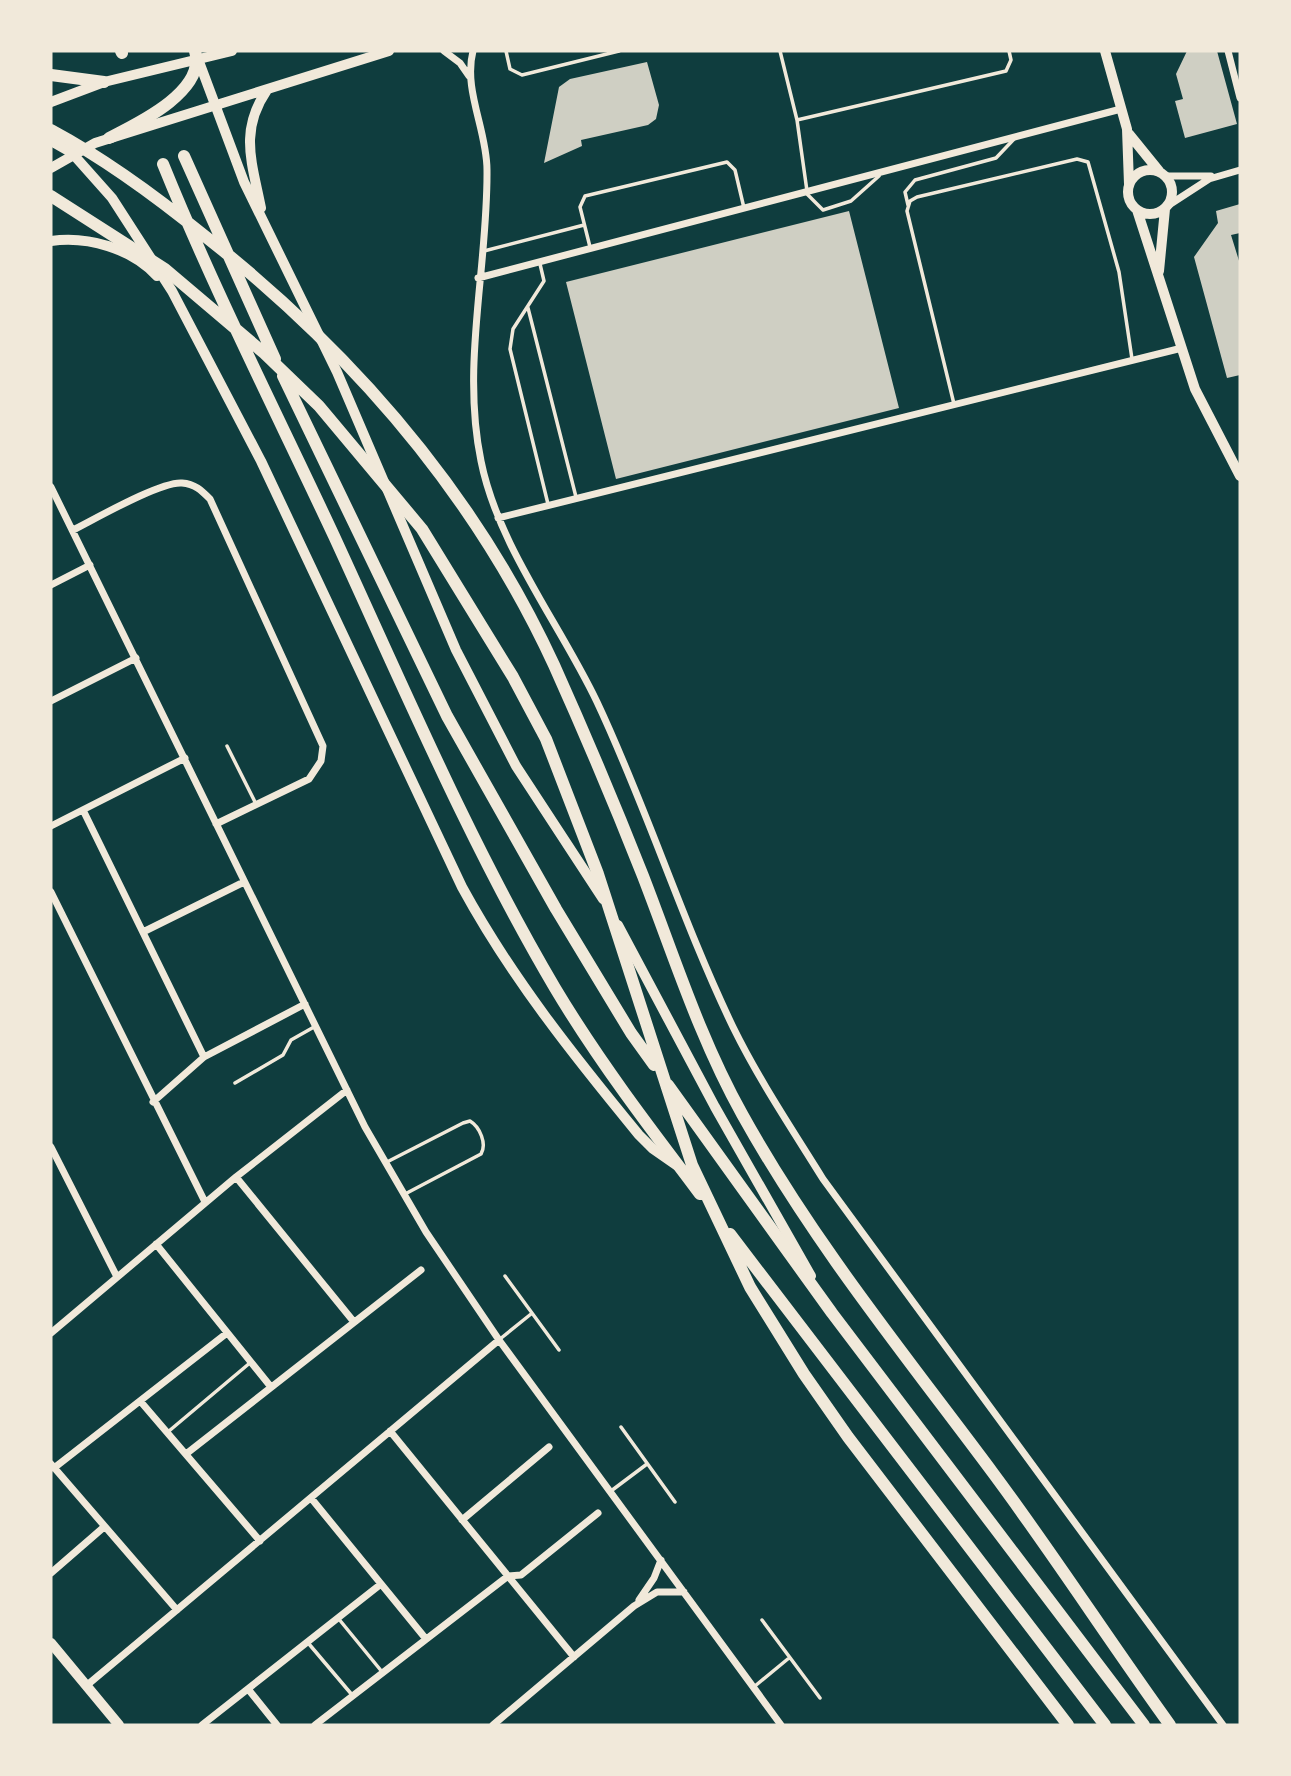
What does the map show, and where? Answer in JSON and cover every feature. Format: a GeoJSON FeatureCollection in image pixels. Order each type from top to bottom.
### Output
{"type":"FeatureCollection","features":[{"type":"Feature","properties":{"kind":"main road"},"geometry":{"type":"LineString","coordinates":[[51,102],[104,82],[197,55],[232,51]]}},
{"type":"Feature","properties":{"kind":"main road"},"geometry":{"type":"LineString","coordinates":[[51,168],[72,153],[109,138],[388,51]]}},
{"type":"Feature","properties":{"kind":"main road"},"geometry":{"type":"LineString","coordinates":[[109,138],[163,108],[181,92],[191,75],[197,55]]}},
{"type":"Feature","properties":{"kind":"main road"},"geometry":{"type":"LineString","coordinates":[[197,55],[264,228],[337,373],[436,604],[501,738],[543,810],[608,906],[715,1107],[832,1313]]}},
{"type":"Feature","properties":{"kind":"main road"},"geometry":{"type":"LineString","coordinates":[[159,68],[191,75],[208,84]]}},
{"type":"Feature","properties":{"kind":"main road"},"geometry":{"type":"LineString","coordinates":[[51,75],[104,82]]}},
{"type":"Feature","properties":{"kind":"main road"},"geometry":{"type":"LineString","coordinates":[[264,228],[248,135],[253,113],[267,90]]}},
{"type":"Feature","properties":{"kind":"main road"},"geometry":{"type":"LineString","coordinates":[[51,130],[112,166],[265,284],[345,360],[445,477],[483,536],[552,661],[642,874],[702,1032],[740,1112],[794,1202],[1007,1492],[1170,1725]]}},
{"type":"Feature","properties":{"kind":"main road"},"geometry":{"type":"LineString","coordinates":[[51,141],[72,153],[113,198],[172,290],[261,461],[481,921],[534,1001],[598,1085],[645,1142],[678,1166]]}},
{"type":"Feature","properties":{"kind":"main road"},"geometry":{"type":"LineString","coordinates":[[184,156],[233,270],[447,716],[631,1033],[832,1313],[1144,1725]]}},
{"type":"Feature","properties":{"kind":"main road"},"geometry":{"type":"LineString","coordinates":[[163,164],[210,277],[256,368],[494,876],[556,990],[591,1045],[678,1166],[1105,1725]]}},
{"type":"Feature","properties":{"kind":"main road"},"geometry":{"type":"LineString","coordinates":[[51,196],[165,269],[264,353],[319,406],[422,529],[513,677],[546,739],[598,874],[692,1165],[750,1287],[811,1384],[950,1572],[1068,1725]]}},
{"type":"Feature","properties":{"kind":"main road"},"geometry":{"type":"LineString","coordinates":[[51,241],[91,241],[124,252],[149,267],[172,290]]}},
{"type":"Feature","properties":{"kind":"street"},"geometry":{"type":"LineString","coordinates":[[444,51],[460,63],[469,77],[486,154],[478,278],[474,418],[481,463],[498,518],[595,698],[637,791],[723,1004],[769,1093],[823,1179],[1223,1725]]}},
{"type":"Feature","properties":{"kind":"street"},"geometry":{"type":"LineString","coordinates":[[469,77],[473,51]]}},
{"type":"Feature","properties":{"kind":"street"},"geometry":{"type":"LineString","coordinates":[[1105,51],[1127,130],[1129,199],[1137,210],[1195,389],[1240,476]]}},
{"type":"Feature","properties":{"kind":"street"},"geometry":{"type":"LineString","coordinates":[[1228,51],[1240,98]]}},
{"type":"Feature","properties":{"kind":"street"},"geometry":{"type":"LineString","coordinates":[[478,278],[1121,109]]}},
{"type":"Feature","properties":{"kind":"street"},"geometry":{"type":"LineString","coordinates":[[1127,130],[1173,190],[1167,207],[1159,275]]}},
{"type":"Feature","properties":{"kind":"street"},"geometry":{"type":"LineString","coordinates":[[1129,185],[1138,173],[1194,178],[1240,170]]}},
{"type":"Feature","properties":{"kind":"street"},"geometry":{"type":"LineString","coordinates":[[1137,210],[1151,215],[1197,185],[1222,174]]}},
{"type":"Feature","properties":{"kind":"street"},"geometry":{"type":"LineString","coordinates":[[498,518],[1182,348]]}},
{"type":"Feature","properties":{"kind":"street"},"geometry":{"type":"LineString","coordinates":[[73,530],[159,488],[179,482],[196,486],[209,499],[323,746],[321,761],[309,779],[216,824]]}},
{"type":"Feature","properties":{"kind":"street"},"geometry":{"type":"LineString","coordinates":[[51,487],[315,1026],[403,1195],[499,1340],[781,1725]]}},
{"type":"Feature","properties":{"kind":"street"},"geometry":{"type":"LineString","coordinates":[[51,584],[90,565]]}},
{"type":"Feature","properties":{"kind":"street"},"geometry":{"type":"LineString","coordinates":[[51,701],[136,658]]}},
{"type":"Feature","properties":{"kind":"street"},"geometry":{"type":"LineString","coordinates":[[51,826],[185,758]]}},
{"type":"Feature","properties":{"kind":"street"},"geometry":{"type":"LineString","coordinates":[[83,810],[204,1057]]}},
{"type":"Feature","properties":{"kind":"street"},"geometry":{"type":"LineString","coordinates":[[143,932],[244,882]]}},
{"type":"Feature","properties":{"kind":"street"},"geometry":{"type":"LineString","coordinates":[[51,891],[153,1102],[205,1202]]}},
{"type":"Feature","properties":{"kind":"street"},"geometry":{"type":"LineString","coordinates":[[153,1102],[204,1057],[305,1004]]}},
{"type":"Feature","properties":{"kind":"street"},"geometry":{"type":"LineString","coordinates":[[51,1333],[205,1202],[347,1090]]}},
{"type":"Feature","properties":{"kind":"street"},"geometry":{"type":"LineString","coordinates":[[51,1147],[117,1277]]}},
{"type":"Feature","properties":{"kind":"street"},"geometry":{"type":"LineString","coordinates":[[236,1177],[354,1322]]}},
{"type":"Feature","properties":{"kind":"street"},"geometry":{"type":"LineString","coordinates":[[156,1244],[271,1387]]}},
{"type":"Feature","properties":{"kind":"street"},"geometry":{"type":"LineString","coordinates":[[186,1454],[421,1270]]}},
{"type":"Feature","properties":{"kind":"street"},"geometry":{"type":"LineString","coordinates":[[177,1610],[52,1466],[141,1402],[227,1332]]}},
{"type":"Feature","properties":{"kind":"street"},"geometry":{"type":"LineString","coordinates":[[86,1686],[499,1340]]}},
{"type":"Feature","properties":{"kind":"street"},"geometry":{"type":"LineString","coordinates":[[141,1402],[260,1541]]}},
{"type":"Feature","properties":{"kind":"street"},"geometry":{"type":"LineString","coordinates":[[390,1431],[574,1657]]}},
{"type":"Feature","properties":{"kind":"street"},"geometry":{"type":"LineString","coordinates":[[463,1520],[549,1447]]}},
{"type":"Feature","properties":{"kind":"street"},"geometry":{"type":"LineString","coordinates":[[311,1498],[426,1639]]}},
{"type":"Feature","properties":{"kind":"street"},"geometry":{"type":"LineString","coordinates":[[315,1725],[508,1576],[521,1575],[598,1513]]}},
{"type":"Feature","properties":{"kind":"street"},"geometry":{"type":"LineString","coordinates":[[51,1573],[104,1527]]}},
{"type":"Feature","properties":{"kind":"street"},"geometry":{"type":"LineString","coordinates":[[634,1606],[654,1578],[660,1560]]}},
{"type":"Feature","properties":{"kind":"street"},"geometry":{"type":"LineString","coordinates":[[202,1725],[381,1584]]}},
{"type":"Feature","properties":{"kind":"street"},"geometry":{"type":"LineString","coordinates":[[494,1725],[634,1606],[657,1592],[684,1592]]}},
{"type":"Feature","properties":{"kind":"street"},"geometry":{"type":"LineString","coordinates":[[51,1643],[113,1723]]}},
{"type":"Feature","properties":{"kind":"street"},"geometry":{"type":"LineString","coordinates":[[248,1689],[277,1725]]}},
{"type":"Feature","properties":{"kind":"lane"},"geometry":{"type":"LineString","coordinates":[[506,51],[510,69],[522,75],[619,51]]}},
{"type":"Feature","properties":{"kind":"lane"},"geometry":{"type":"LineString","coordinates":[[780,51],[797,120],[806,191],[823,210],[842,206],[883,172]]}},
{"type":"Feature","properties":{"kind":"lane"},"geometry":{"type":"LineString","coordinates":[[797,120],[1006,71],[1011,60],[1009,51]]}},
{"type":"Feature","properties":{"kind":"lane"},"geometry":{"type":"LineString","coordinates":[[954,404],[905,192],[915,180],[996,158],[1016,136]]}},
{"type":"Feature","properties":{"kind":"lane"},"geometry":{"type":"LineString","coordinates":[[908,205],[917,197],[1077,159],[1088,162],[1119,272],[1133,360]]}},
{"type":"Feature","properties":{"kind":"lane"},"geometry":{"type":"LineString","coordinates":[[590,248],[580,207],[585,196],[722,162],[733,166],[744,208]]}},
{"type":"Feature","properties":{"kind":"lane"},"geometry":{"type":"LineString","coordinates":[[480,252],[584,225]]}},
{"type":"Feature","properties":{"kind":"lane"},"geometry":{"type":"LineString","coordinates":[[540,262],[544,281],[513,329],[510,349],[548,506]]}},
{"type":"Feature","properties":{"kind":"lane"},"geometry":{"type":"LineString","coordinates":[[528,306],[577,499]]}},
{"type":"Feature","properties":{"kind":"lane"},"geometry":{"type":"LineString","coordinates":[[226,746],[257,805]]}},
{"type":"Feature","properties":{"kind":"lane"},"geometry":{"type":"LineString","coordinates":[[235,1083],[283,1055],[292,1040],[315,1026]]}},
{"type":"Feature","properties":{"kind":"lane"},"geometry":{"type":"LineString","coordinates":[[385,1164],[466,1121],[476,1126],[484,1143],[481,1154],[403,1195]]}},
{"type":"Feature","properties":{"kind":"lane"},"geometry":{"type":"LineString","coordinates":[[505,1276],[559,1350]]}},
{"type":"Feature","properties":{"kind":"lane"},"geometry":{"type":"LineString","coordinates":[[499,1340],[531,1314]]}},
{"type":"Feature","properties":{"kind":"lane"},"geometry":{"type":"LineString","coordinates":[[167,1432],[251,1362]]}},
{"type":"Feature","properties":{"kind":"lane"},"geometry":{"type":"LineString","coordinates":[[621,1427],[675,1502]]}},
{"type":"Feature","properties":{"kind":"lane"},"geometry":{"type":"LineString","coordinates":[[611,1491],[647,1464]]}},
{"type":"Feature","properties":{"kind":"lane"},"geometry":{"type":"LineString","coordinates":[[338,1618],[383,1673]]}},
{"type":"Feature","properties":{"kind":"lane"},"geometry":{"type":"LineString","coordinates":[[762,1620],[820,1698]]}},
{"type":"Feature","properties":{"kind":"lane"},"geometry":{"type":"LineString","coordinates":[[307,1642],[353,1696]]}},
{"type":"Feature","properties":{"kind":"lane"},"geometry":{"type":"LineString","coordinates":[[753,1688],[789,1658]]}},
{"type":"Feature","properties":{"kind":"building"},"geometry":{"type":"Polygon","coordinates":[[[1187,51],[1217,51],[1237,124],[1185,138],[1175,101],[1183,99],[1176,74],[1187,51]]]}},
{"type":"Feature","properties":{"kind":"building"},"geometry":{"type":"Polygon","coordinates":[[[647,62],[659,105],[656,119],[648,125],[581,140],[582,146],[544,163],[559,87],[570,79],[647,62]]]}},
{"type":"Feature","properties":{"kind":"building"},"geometry":{"type":"Polygon","coordinates":[[[1240,204],[1240,233],[1231,235],[1240,264],[1240,375],[1227,378],[1194,257],[1218,223],[1216,211],[1240,204]]]}},
{"type":"Feature","properties":{"kind":"building"},"geometry":{"type":"Polygon","coordinates":[[[849,211],[899,408],[616,479],[566,282],[849,211]]]}}]}
